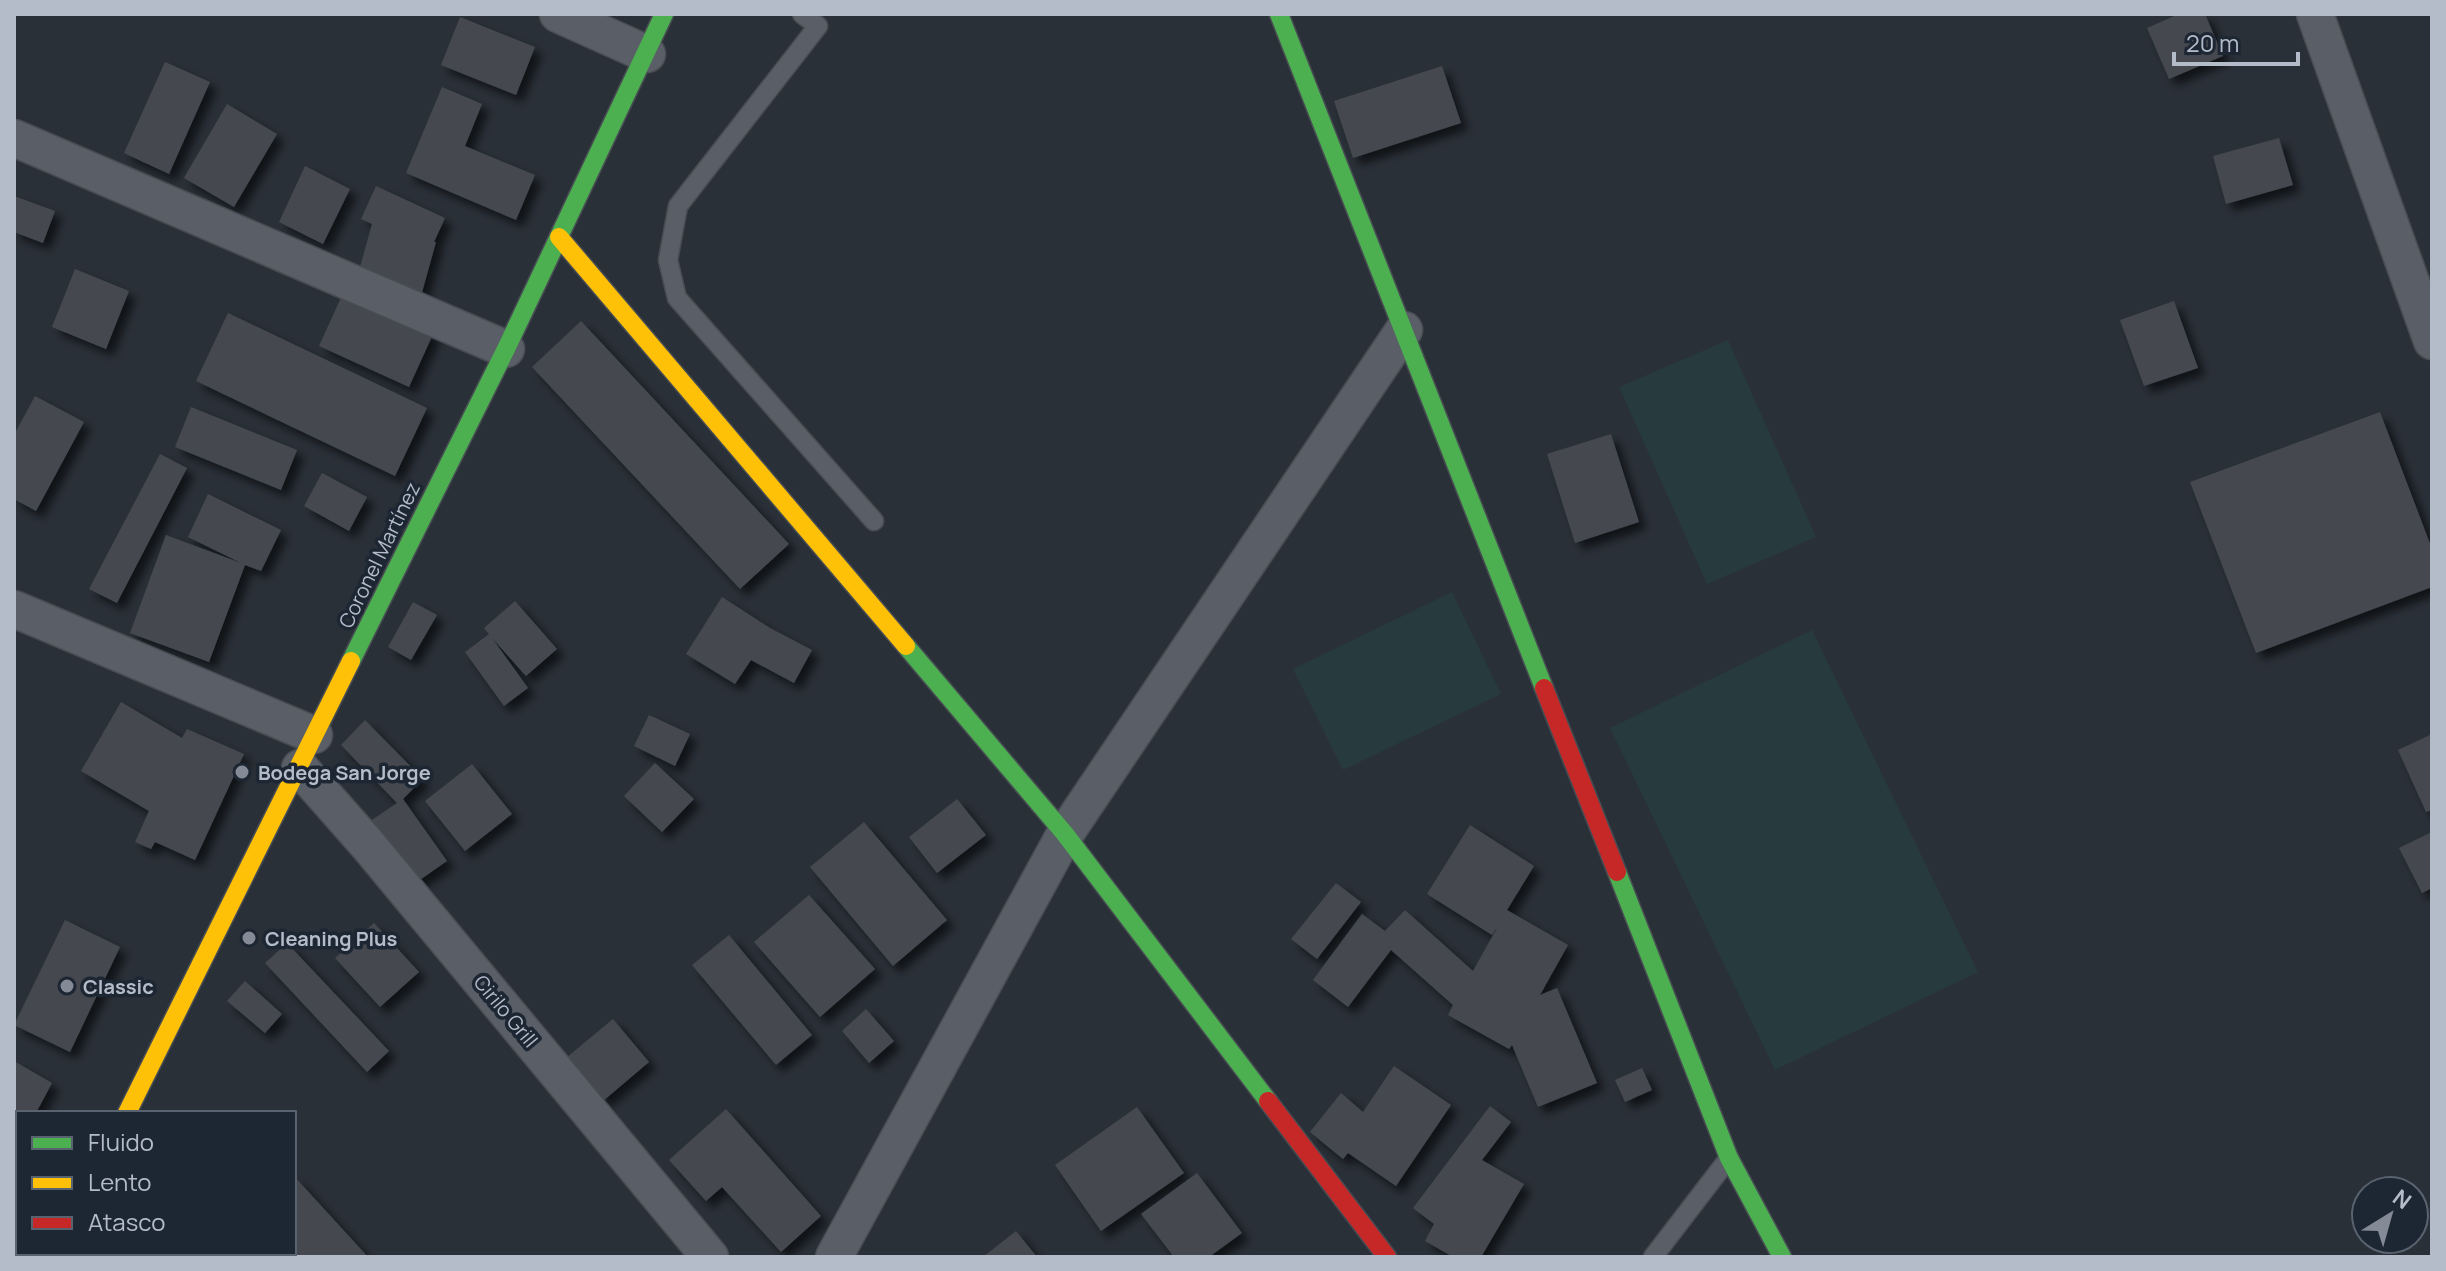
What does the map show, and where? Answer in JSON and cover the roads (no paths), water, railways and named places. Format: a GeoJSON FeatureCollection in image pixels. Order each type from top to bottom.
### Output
{"type":"FeatureCollection","features":[{"type":"Feature","properties":{"kind":"street"},"geometry":{"type":"LineString","coordinates":[[558,14],[647,54]]}},
{"type":"Feature","properties":{"kind":"street","name":"Coronel Martínez"},"geometry":{"type":"LineString","coordinates":[[128,1111],[506,349],[664,14]]}},
{"type":"Feature","properties":{"kind":"street"},"geometry":{"type":"LineString","coordinates":[[1279,14],[1729,1158],[1782,1257]]}},
{"type":"Feature","properties":{"kind":"street"},"geometry":{"type":"LineString","coordinates":[[2315,14],[2432,341]]}},
{"type":"Feature","properties":{"kind":"street"},"geometry":{"type":"LineString","coordinates":[[14,138],[506,349]]}},
{"type":"Feature","properties":{"kind":"street"},"geometry":{"type":"LineString","coordinates":[[559,237],[1065,834],[1387,1257]]}},
{"type":"Feature","properties":{"kind":"street"},"geometry":{"type":"LineString","coordinates":[[834,1257],[1065,834],[1404,330]]}},
{"type":"Feature","properties":{"kind":"street"},"geometry":{"type":"LineString","coordinates":[[14,609],[314,735]]}},
{"type":"Feature","properties":{"kind":"street","name":"Cirilo Grill"},"geometry":{"type":"LineString","coordinates":[[300,768],[368,845],[694,1250]]}},
{"type":"Feature","properties":{"kind":"lane"},"geometry":{"type":"LineString","coordinates":[[802,14],[824,20],[678,206],[668,260],[677,298],[874,521]]}},
{"type":"Feature","properties":{"kind":"lane"},"geometry":{"type":"LineString","coordinates":[[1653,1257],[1729,1158]]}},
{"type":"Feature","properties":{"kind":"place","name":"Bodega San Jorge"},"geometry":{"type":"Point","coordinates":[242,772]}},
{"type":"Feature","properties":{"kind":"place","name":"Cleaning Plus"},"geometry":{"type":"Point","coordinates":[249,938]}},
{"type":"Feature","properties":{"kind":"place","name":"Classic"},"geometry":{"type":"Point","coordinates":[67,986]}}]}
